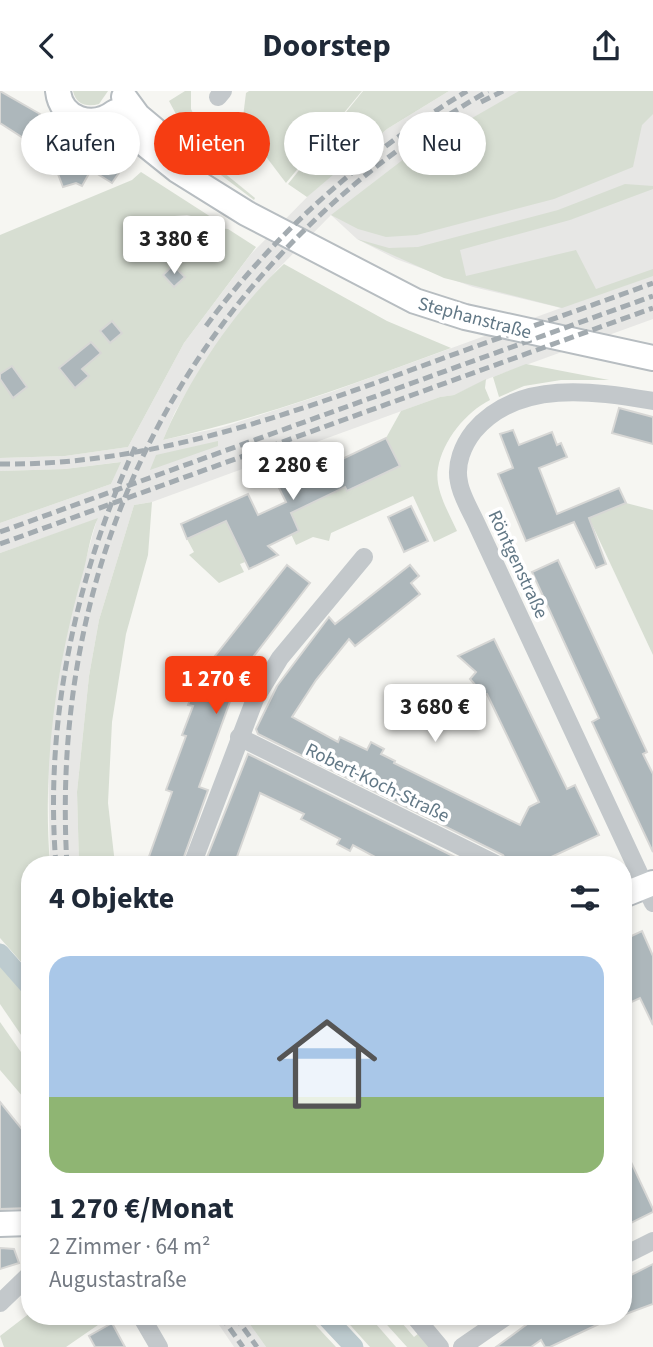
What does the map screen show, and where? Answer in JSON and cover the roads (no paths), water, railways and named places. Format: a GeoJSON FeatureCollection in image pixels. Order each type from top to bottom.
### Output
{"type":"FeatureCollection","features":[{"type":"Feature","properties":{"kind":"street","name":"Stephanstraße"},"geometry":{"type":"LineString","coordinates":[[58,91],[61,103],[69,112]]}},
{"type":"Feature","properties":{"kind":"street","name":"Stephanstraße"},"geometry":{"type":"LineString","coordinates":[[116,112],[125,94]]}},
{"type":"Feature","properties":{"kind":"street","name":"Stephanstraße"},"geometry":{"type":"LineString","coordinates":[[125,94],[138,116],[272,224]]}},
{"type":"Feature","properties":{"kind":"street","name":"Stephanstraße"},"geometry":{"type":"LineString","coordinates":[[140,140],[205,189],[354,272],[415,302],[465,317],[653,358]]}},
{"type":"Feature","properties":{"kind":"street","name":"Röntgenstraße"},"geometry":{"type":"LineString","coordinates":[[628,856],[458,482],[458,466],[462,451],[480,425],[495,412],[517,401],[565,391],[653,401]]}},
{"type":"Feature","properties":{"kind":"street"},"geometry":{"type":"LineString","coordinates":[[195,856],[255,699],[280,658],[364,557]]}},
{"type":"Feature","properties":{"kind":"street","name":"Robert-Koch-Straße"},"geometry":{"type":"LineString","coordinates":[[239,737],[481,856]]}},
{"type":"Feature","properties":{"kind":"street","name":"Röntgenstraße"},"geometry":{"type":"LineString","coordinates":[[632,866],[644,892]]}},
{"type":"Feature","properties":{"kind":"street"},"geometry":{"type":"LineString","coordinates":[[0,1224],[21,1223]]}},
{"type":"Feature","properties":{"kind":"street"},"geometry":{"type":"LineString","coordinates":[[632,1252],[653,1241]]}},
{"type":"Feature","properties":{"kind":"street"},"geometry":{"type":"LineString","coordinates":[[0,1303],[21,1283]]}},
{"type":"Feature","properties":{"kind":"street"},"geometry":{"type":"LineString","coordinates":[[146,1325],[159,1347]]}},
{"type":"Feature","properties":{"kind":"street"},"geometry":{"type":"LineString","coordinates":[[422,1325],[440,1347]]}},
{"type":"Feature","properties":{"kind":"street"},"geometry":{"type":"LineString","coordinates":[[462,1347],[494,1325]]}},
{"type":"Feature","properties":{"kind":"waterway"},"geometry":{"type":"LineString","coordinates":[[0,953],[21,977]]}},
{"type":"Feature","properties":{"kind":"waterway"},"geometry":{"type":"LineString","coordinates":[[333,1325],[354,1347]]}},
{"type":"Feature","properties":{"kind":"railway"},"geometry":{"type":"LineString","coordinates":[[206,326],[263,257],[325,196],[394,140],[467,91]]}},
{"type":"Feature","properties":{"kind":"railway"},"geometry":{"type":"LineString","coordinates":[[67,856],[68,744],[84,628],[117,519],[163,416],[225,321],[300,235],[388,158],[488,91]]}},
{"type":"Feature","properties":{"kind":"railway"},"geometry":{"type":"LineString","coordinates":[[481,102],[503,91]]}},
{"type":"Feature","properties":{"kind":"railway"},"geometry":{"type":"LineString","coordinates":[[0,464],[112,456],[221,433],[328,400],[653,283]]}},
{"type":"Feature","properties":{"kind":"railway"},"geometry":{"type":"LineString","coordinates":[[0,532],[653,296]]}},
{"type":"Feature","properties":{"kind":"railway"},"geometry":{"type":"LineString","coordinates":[[0,544],[653,308]]}},
{"type":"Feature","properties":{"kind":"railway"},"geometry":{"type":"LineString","coordinates":[[56,856],[55,756],[69,649],[97,544],[137,443]]}},
{"type":"Feature","properties":{"kind":"railway"},"geometry":{"type":"LineString","coordinates":[[227,1325],[243,1347]]}},
{"type":"Feature","properties":{"kind":"railway"},"geometry":{"type":"LineString","coordinates":[[241,1325],[257,1347]]}}]}
